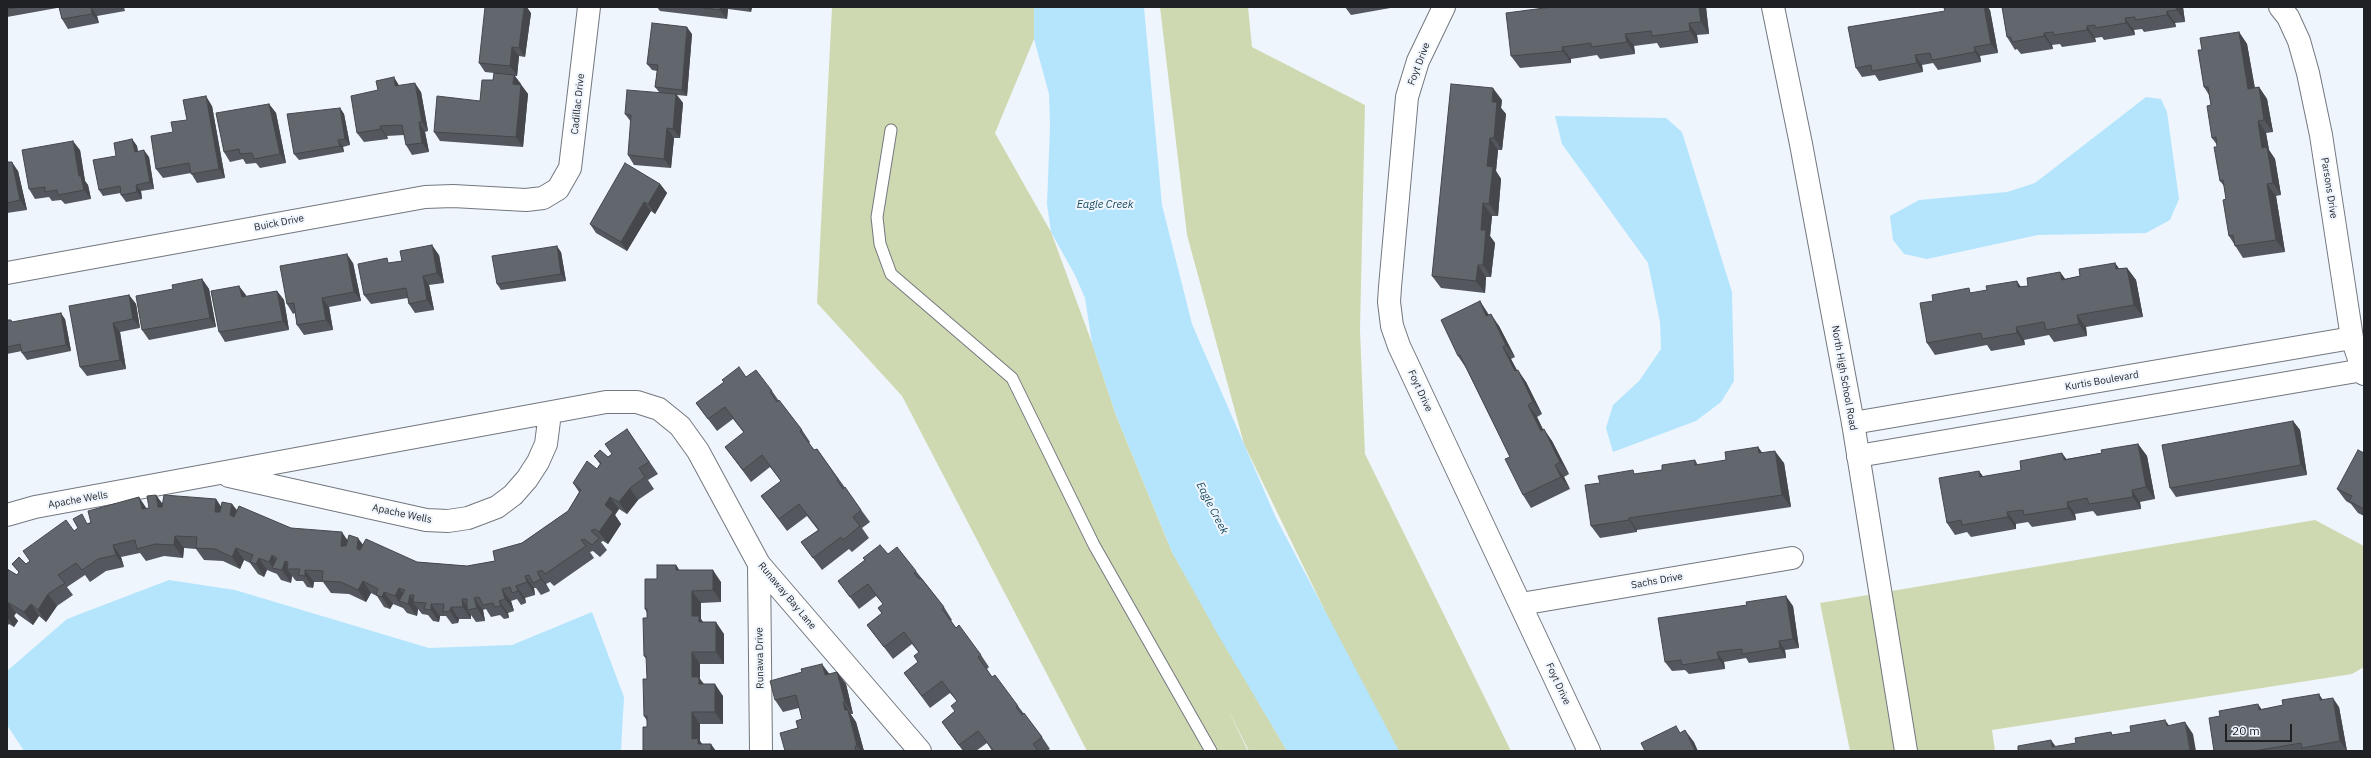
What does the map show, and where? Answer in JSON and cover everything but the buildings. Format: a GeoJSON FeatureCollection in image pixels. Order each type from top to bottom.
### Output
{"type":"FeatureCollection","features":[{"type":"Feature","properties":{"kind":"street","name":"Cadillac Drive"},"geometry":{"type":"LineString","coordinates":[[551,193],[563,182],[570,168],[589,7]]}},
{"type":"Feature","properties":{"kind":"street","name":"Foyt Drive"},"geometry":{"type":"LineString","coordinates":[[1444,7],[1418,61],[1407,97],[1390,287],[1391,317],[1400,346],[1589,751]]}},
{"type":"Feature","properties":{"kind":"street","name":"North High School Road"},"geometry":{"type":"LineString","coordinates":[[1773,7],[1801,144],[1853,424],[1906,751]]}},
{"type":"Feature","properties":{"kind":"street","name":"Parsons Drive"},"geometry":{"type":"LineString","coordinates":[[2280,7],[2288,17],[2299,41],[2308,73],[2321,135],[2352,338],[2363,372]]}},
{"type":"Feature","properties":{"kind":"street","name":"Buick Drive"},"geometry":{"type":"LineString","coordinates":[[7,273],[424,197],[458,196],[526,200],[543,198],[551,193]]}},
{"type":"Feature","properties":{"kind":"street","name":"Kurtis Boulevard"},"geometry":{"type":"LineString","coordinates":[[1853,424],[2352,338]]}},
{"type":"Feature","properties":{"kind":"street"},"geometry":{"type":"LineString","coordinates":[[2197,365],[2202,397]]}},
{"type":"Feature","properties":{"kind":"street"},"geometry":{"type":"LineString","coordinates":[[1858,456],[2202,397],[2363,372]]}},
{"type":"Feature","properties":{"kind":"street"},"geometry":{"type":"LineString","coordinates":[[2028,394],[2033,426]]}},
{"type":"Feature","properties":{"kind":"street","name":"Apache Wells"},"geometry":{"type":"LineString","coordinates":[[7,515],[35,507],[621,401],[637,402],[660,409]]}},
{"type":"Feature","properties":{"kind":"street","name":"Runaway Bay Lane"},"geometry":{"type":"LineString","coordinates":[[660,409],[680,426],[698,451],[759,564],[920,751]]}},
{"type":"Feature","properties":{"kind":"street","name":"Apache Wells"},"geometry":{"type":"LineString","coordinates":[[220,474],[426,520],[448,522],[468,518],[497,507],[513,495],[527,479],[538,462],[546,444],[550,413]]}},
{"type":"Feature","properties":{"kind":"street","name":"Sachs Drive"},"geometry":{"type":"LineString","coordinates":[[1521,604],[1792,558]]}},
{"type":"Feature","properties":{"kind":"street","name":"Runawa Drive"},"geometry":{"type":"LineString","coordinates":[[759,564],[760,751]]}},
{"type":"Feature","properties":{"kind":"lane"},"geometry":{"type":"LineString","coordinates":[[891,130],[877,217],[880,244],[890,274],[1012,378],[1094,545],[1211,751]]}},
{"type":"Feature","properties":{"kind":"green space"},"geometry":{"type":"Polygon","coordinates":[[[832,7],[1034,7],[1034,39],[995,133],[1051,232],[1092,343],[1116,415],[1172,552],[1287,751],[1249,751],[1227,708],[1248,751],[1087,751],[902,396],[817,303],[832,7]]]}},
{"type":"Feature","properties":{"kind":"green space"},"geometry":{"type":"Polygon","coordinates":[[[1160,7],[1248,7],[1252,47],[1365,105],[1360,330],[1365,454],[1511,751],[1393,751],[1244,444],[1187,235],[1160,7]]]}},
{"type":"Feature","properties":{"kind":"green space"},"geometry":{"type":"Polygon","coordinates":[[[2315,520],[2364,546],[2364,667],[2352,674],[1992,730],[1995,751],[1850,751],[1820,603],[2315,520]]]}},
{"type":"Feature","properties":{"kind":"water","name":"Eagle Creek"},"geometry":{"type":"Polygon","coordinates":[[[1034,7],[1144,7],[1162,205],[1192,324],[1276,518],[1399,751],[1287,751],[1217,633],[1172,552],[1116,415],[1092,343],[1085,298],[1075,275],[1051,232],[1047,204],[1050,126],[1049,94],[1034,39],[1034,7]]]}},
{"type":"Feature","properties":{"kind":"water"},"geometry":{"type":"Polygon","coordinates":[[[2146,97],[2161,99],[2167,112],[2179,199],[2170,220],[2146,233],[2038,235],[1927,259],[1904,254],[1893,240],[1890,216],[1919,200],[2007,192],[2035,183],[2146,97]]]}},
{"type":"Feature","properties":{"kind":"water"},"geometry":{"type":"Polygon","coordinates":[[[1555,116],[1666,118],[1682,132],[1732,292],[1734,381],[1721,402],[1696,421],[1613,452],[1606,428],[1613,405],[1639,381],[1661,349],[1660,322],[1648,263],[1562,144],[1555,116]]]}},
{"type":"Feature","properties":{"kind":"water"},"geometry":{"type":"Polygon","coordinates":[[[169,580],[235,590],[429,648],[512,645],[592,612],[624,697],[621,751],[24,751],[7,725],[7,671],[67,619],[169,580]]]}}]}
